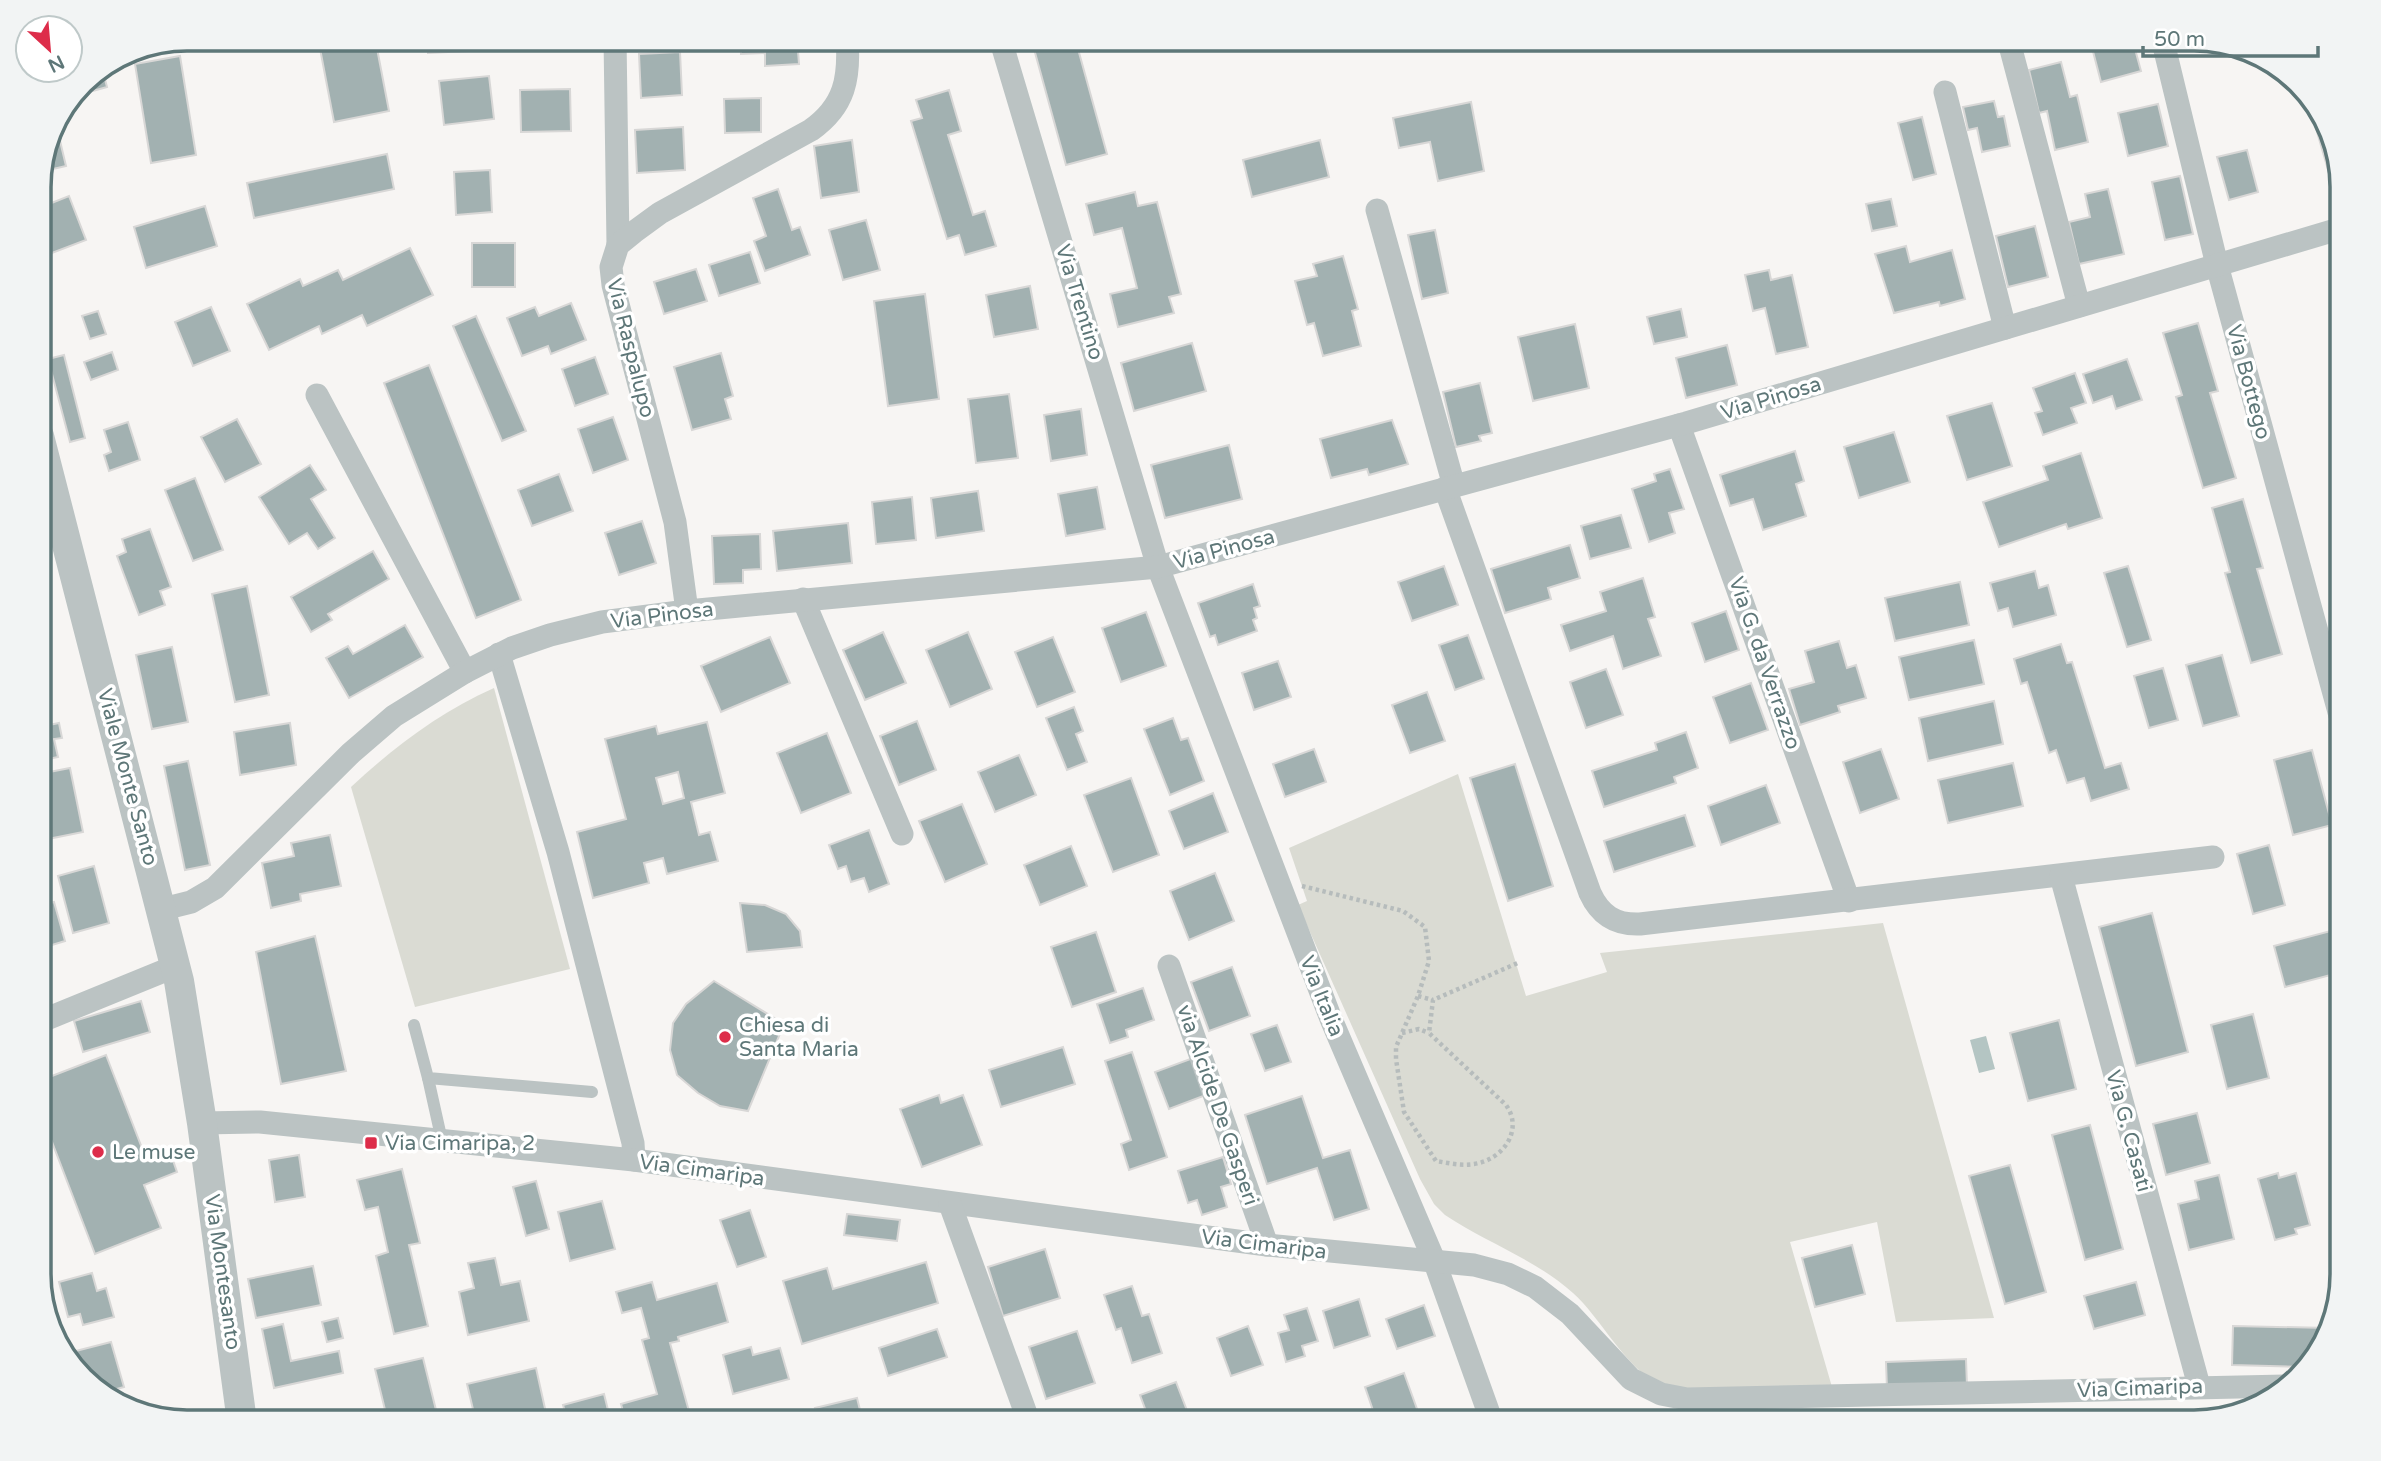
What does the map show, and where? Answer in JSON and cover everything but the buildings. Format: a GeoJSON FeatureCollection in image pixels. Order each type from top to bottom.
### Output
{"type":"FeatureCollection","features":[{"type":"Feature","properties":{"kind":"street"},"geometry":{"type":"LineString","coordinates":[[615,51],[618,245]]}},
{"type":"Feature","properties":{"kind":"street","name":"Via Raspalupo"},"geometry":{"type":"LineString","coordinates":[[687,611],[676,522],[612,285],[611,267],[618,245],[660,213],[811,130],[828,117],[840,101],[847,83],[847,51]]}},
{"type":"Feature","properties":{"kind":"street","name":"Via Trentino"},"geometry":{"type":"LineString","coordinates":[[1004,51],[1158,567]]}},
{"type":"Feature","properties":{"kind":"street"},"geometry":{"type":"LineString","coordinates":[[2011,51],[2078,306]]}},
{"type":"Feature","properties":{"kind":"street","name":"Via Bottego"},"geometry":{"type":"LineString","coordinates":[[2165,51],[2217,265],[2330,679]]}},
{"type":"Feature","properties":{"kind":"street"},"geometry":{"type":"LineString","coordinates":[[1945,92],[2005,328]]}},
{"type":"Feature","properties":{"kind":"street"},"geometry":{"type":"LineString","coordinates":[[1377,210],[1450,487],[1530,732],[1590,893],[1604,914],[1632,925],[2213,857]]}},
{"type":"Feature","properties":{"kind":"street","name":"Via Pinosa"},"geometry":{"type":"LineString","coordinates":[[163,909],[191,902],[208,893],[364,741],[406,707],[499,654],[550,635],[587,625],[687,611],[1158,567],[1679,425],[2330,232]]}},
{"type":"Feature","properties":{"kind":"street"},"geometry":{"type":"LineString","coordinates":[[317,395],[465,672]]}},
{"type":"Feature","properties":{"kind":"street","name":"Via G. da Verrazzo"},"geometry":{"type":"LineString","coordinates":[[1679,425],[1849,901]]}},
{"type":"Feature","properties":{"kind":"street","name":"Viale Monte Santo"},"geometry":{"type":"LineString","coordinates":[[51,482],[163,909],[176,966],[202,1123]]}},
{"type":"Feature","properties":{"kind":"street","name":"Via Italia"},"geometry":{"type":"LineString","coordinates":[[1158,567],[1331,1020],[1434,1260],[1487,1410]]}},
{"type":"Feature","properties":{"kind":"street"},"geometry":{"type":"LineString","coordinates":[[803,599],[902,834]]}},
{"type":"Feature","properties":{"kind":"street"},"geometry":{"type":"LineString","coordinates":[[499,654],[558,852],[633,1143],[634,1160]]}},
{"type":"Feature","properties":{"kind":"street","name":"Via G. Casati"},"geometry":{"type":"LineString","coordinates":[[2061,876],[2199,1386]]}},
{"type":"Feature","properties":{"kind":"street"},"geometry":{"type":"LineString","coordinates":[[51,1016],[176,966]]}},
{"type":"Feature","properties":{"kind":"street","name":"via Alcide De Gasperi"},"geometry":{"type":"LineString","coordinates":[[1169,966],[1266,1245]]}},
{"type":"Feature","properties":{"kind":"street","name":"Via Cimaripa"},"geometry":{"type":"LineString","coordinates":[[202,1123],[260,1122],[634,1160],[1266,1245],[1485,1267],[1535,1287],[1570,1314],[1631,1379],[1654,1391],[1678,1398],[1708,1400],[2199,1386],[2267,1389]]}},
{"type":"Feature","properties":{"kind":"street","name":"Via Montesanto"},"geometry":{"type":"LineString","coordinates":[[202,1123],[240,1410]]}},
{"type":"Feature","properties":{"kind":"street"},"geometry":{"type":"LineString","coordinates":[[950,1203],[1024,1410]]}},
{"type":"Feature","properties":{"kind":"lane"},"geometry":{"type":"LineString","coordinates":[[414,1025],[442,1141]]}},
{"type":"Feature","properties":{"kind":"lane"},"geometry":{"type":"LineString","coordinates":[[428,1077],[592,1092]]}},
{"type":"Feature","properties":{"kind":"path"},"geometry":{"type":"LineString","coordinates":[[1298,886],[1403,911],[1424,927],[1429,947],[1418,996],[1402,1033],[1396,1047],[1404,1112],[1436,1161],[1473,1165],[1502,1153],[1511,1138],[1513,1114],[1429,1033],[1419,1029],[1402,1033]]}},
{"type":"Feature","properties":{"kind":"path"},"geometry":{"type":"LineString","coordinates":[[1418,996],[1433,1000],[1520,962]]}},
{"type":"Feature","properties":{"kind":"path"},"geometry":{"type":"LineString","coordinates":[[1429,1033],[1433,1000]]}},
{"type":"Feature","properties":{"kind":"shaded area"},"geometry":{"type":"Polygon","coordinates":[[[494,688],[570,969],[415,1007],[351,787],[418,732],[455,708],[494,688]]]}},
{"type":"Feature","properties":{"kind":"shaded area"},"geometry":{"type":"Polygon","coordinates":[[[1458,774],[1526,996],[1607,972],[1600,953],[1883,923],[1994,1318],[1896,1322],[1877,1222],[1790,1242],[1832,1387],[1742,1392],[1673,1388],[1657,1383],[1634,1366],[1583,1303],[1558,1281],[1461,1225],[1434,1204],[1420,1179],[1298,905],[1307,901],[1289,848],[1458,774]]]}},
{"type":"Feature","properties":{"kind":"shaded area"},"geometry":{"type":"Polygon","coordinates":[[[1986,1036],[1995,1069],[1979,1073],[1970,1040],[1986,1036]]]}},
{"type":"Feature","properties":{"kind":"place","name":"Chiesa di Santa Maria"},"geometry":{"type":"Point","coordinates":[725,1037]}},
{"type":"Feature","properties":{"kind":"place","name":"Via Cimaripa, 2"},"geometry":{"type":"Point","coordinates":[371,1143]}},
{"type":"Feature","properties":{"kind":"place","name":"Le muse"},"geometry":{"type":"Point","coordinates":[98,1152]}}]}
